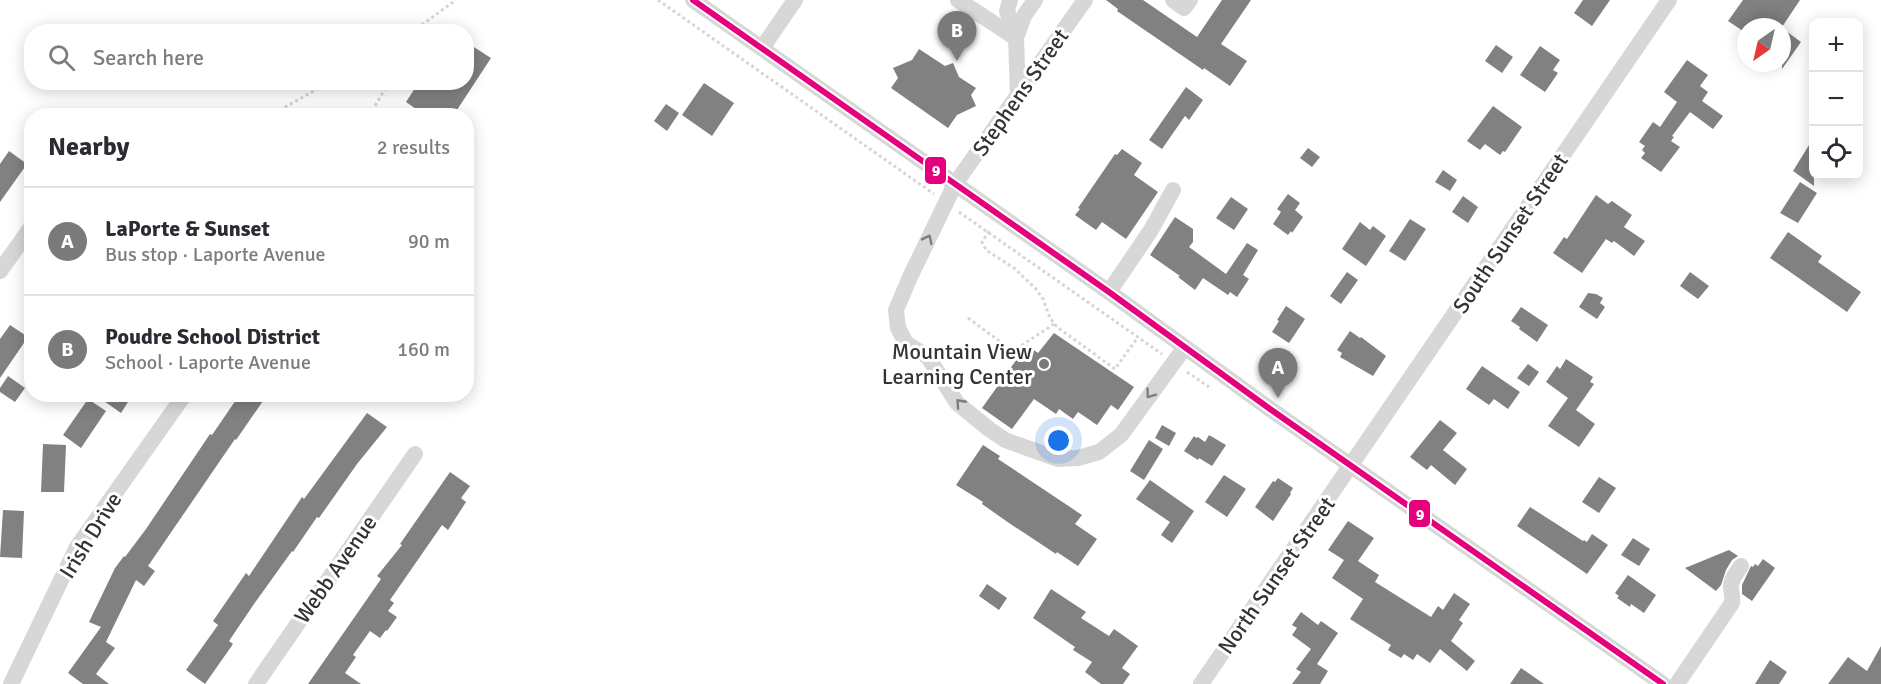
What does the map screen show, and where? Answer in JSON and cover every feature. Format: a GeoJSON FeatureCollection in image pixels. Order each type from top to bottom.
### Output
{"type":"FeatureCollection","features":[{"type":"Feature","properties":{"kind":"street"},"geometry":{"type":"LineString","coordinates":[[693,0],[1663,684]]}},
{"type":"Feature","properties":{"kind":"street"},"geometry":{"type":"LineString","coordinates":[[762,48],[795,0]]}},
{"type":"Feature","properties":{"kind":"street"},"geometry":{"type":"LineString","coordinates":[[958,0],[1016,38]]}},
{"type":"Feature","properties":{"kind":"street"},"geometry":{"type":"LineString","coordinates":[[1010,0],[1007,11],[1016,38],[1018,95]]}},
{"type":"Feature","properties":{"kind":"street"},"geometry":{"type":"LineString","coordinates":[[1016,38],[1024,16],[1035,0]]}},
{"type":"Feature","properties":{"kind":"street","name":"Stephens Street"},"geometry":{"type":"LineString","coordinates":[[1085,0],[955,184],[896,310],[898,328],[906,343],[928,357],[957,403],[1005,440],[1058,459],[1078,458],[1099,452],[1121,435],[1185,347]]}},
{"type":"Feature","properties":{"kind":"street"},"geometry":{"type":"LineString","coordinates":[[1173,0],[1184,8],[1190,0]]}},
{"type":"Feature","properties":{"kind":"street","name":"South Sunset Street"},"geometry":{"type":"LineString","coordinates":[[1352,466],[1669,0]]}},
{"type":"Feature","properties":{"kind":"street"},"geometry":{"type":"LineString","coordinates":[[1109,292],[1152,230],[1173,190]]}},
{"type":"Feature","properties":{"kind":"street"},"geometry":{"type":"LineString","coordinates":[[0,271],[24,237]]}},
{"type":"Feature","properties":{"kind":"street","name":"Irish Drive"},"geometry":{"type":"LineString","coordinates":[[11,684],[77,547],[178,402]]}},
{"type":"Feature","properties":{"kind":"street","name":"Webb Avenue"},"geometry":{"type":"LineString","coordinates":[[256,684],[415,454]]}},
{"type":"Feature","properties":{"kind":"street","name":"North Sunset Street"},"geometry":{"type":"LineString","coordinates":[[1201,684],[1352,466]]}},
{"type":"Feature","properties":{"kind":"street"},"geometry":{"type":"LineString","coordinates":[[1677,684],[1732,603],[1732,579],[1741,566]]}},
{"type":"Feature","properties":{"kind":"path"},"geometry":{"type":"LineString","coordinates":[[423,24],[456,0]]}},
{"type":"Feature","properties":{"kind":"path"},"geometry":{"type":"LineString","coordinates":[[658,0],[1209,387]]}},
{"type":"Feature","properties":{"kind":"path"},"geometry":{"type":"LineString","coordinates":[[283,108],[316,90]]}},
{"type":"Feature","properties":{"kind":"path"},"geometry":{"type":"LineString","coordinates":[[374,108],[384,90]]}},
{"type":"Feature","properties":{"kind":"path"},"geometry":{"type":"LineString","coordinates":[[989,231],[982,242],[986,250],[1014,268],[1036,289],[1054,324],[1075,341],[1115,369],[1137,337]]}},
{"type":"Feature","properties":{"kind":"path"},"geometry":{"type":"LineString","coordinates":[[968,318],[1013,351],[1054,324]]}},
{"type":"Feature","properties":{"kind":"building"},"geometry":{"type":"Polygon","coordinates":[[[1106,0],[1143,0],[1197,37],[1222,0],[1251,0],[1221,44],[1247,61],[1230,86],[1117,11],[1118,9],[1106,0]]]}},
{"type":"Feature","properties":{"kind":"building"},"geometry":{"type":"Polygon","coordinates":[[[1583,0],[1610,0],[1592,26],[1574,13],[1583,0]]]}},
{"type":"Feature","properties":{"kind":"building"},"geometry":{"type":"Polygon","coordinates":[[[1743,0],[1800,0],[1788,18],[1737,18],[1737,27],[1728,21],[1743,0]]]}},
{"type":"Feature","properties":{"kind":"building"},"geometry":{"type":"Polygon","coordinates":[[[1791,35],[1801,42],[1791,56],[1791,35]]]}},
{"type":"Feature","properties":{"kind":"building"},"geometry":{"type":"Polygon","coordinates":[[[1496,45],[1513,57],[1502,73],[1485,61],[1496,45]]]}},
{"type":"Feature","properties":{"kind":"building"},"geometry":{"type":"Polygon","coordinates":[[[1540,46],[1560,60],[1553,70],[1558,73],[1545,92],[1520,75],[1540,46]]]}},
{"type":"Feature","properties":{"kind":"building"},"geometry":{"type":"Polygon","coordinates":[[[474,47],[491,58],[474,84],[474,47]]]}},
{"type":"Feature","properties":{"kind":"building"},"geometry":{"type":"Polygon","coordinates":[[[919,49],[945,66],[953,63],[959,77],[976,88],[971,95],[976,106],[957,115],[948,128],[891,88],[898,78],[893,68],[912,60],[919,49]]]}},
{"type":"Feature","properties":{"kind":"building"},"geometry":{"type":"Polygon","coordinates":[[[1687,60],[1708,75],[1700,86],[1708,92],[1702,101],[1723,116],[1713,129],[1690,112],[1672,136],[1674,137],[1671,141],[1680,147],[1661,172],[1641,158],[1645,153],[1642,150],[1645,146],[1639,142],[1653,122],[1660,127],[1677,102],[1664,92],[1687,60]]]}},
{"type":"Feature","properties":{"kind":"building"},"geometry":{"type":"Polygon","coordinates":[[[704,83],[734,103],[712,136],[682,115],[704,83]]]}},
{"type":"Feature","properties":{"kind":"building"},"geometry":{"type":"Polygon","coordinates":[[[1186,87],[1203,100],[1189,120],[1185,116],[1162,149],[1149,140],[1186,87]]]}},
{"type":"Feature","properties":{"kind":"building"},"geometry":{"type":"Polygon","coordinates":[[[414,90],[470,90],[458,108],[415,108],[406,102],[414,90]]]}},
{"type":"Feature","properties":{"kind":"building"},"geometry":{"type":"Polygon","coordinates":[[[666,104],[679,113],[667,131],[654,121],[666,104]]]}},
{"type":"Feature","properties":{"kind":"building"},"geometry":{"type":"Polygon","coordinates":[[[1493,106],[1522,127],[1505,152],[1503,151],[1500,155],[1485,144],[1480,150],[1467,141],[1493,106]]]}},
{"type":"Feature","properties":{"kind":"building"},"geometry":{"type":"Polygon","coordinates":[[[1809,145],[1809,180],[1814,180],[1814,186],[1793,171],[1809,145]]]}},
{"type":"Feature","properties":{"kind":"building"},"geometry":{"type":"Polygon","coordinates":[[[1308,148],[1320,157],[1312,167],[1300,158],[1308,148]]]}},
{"type":"Feature","properties":{"kind":"building"},"geometry":{"type":"Polygon","coordinates":[[[1122,149],[1142,163],[1134,175],[1158,192],[1126,239],[1102,222],[1096,230],[1075,215],[1115,154],[1117,155],[1122,149]]]}},
{"type":"Feature","properties":{"kind":"building"},"geometry":{"type":"Polygon","coordinates":[[[9,151],[24,162],[24,168],[0,202],[0,164],[9,151]]]}},
{"type":"Feature","properties":{"kind":"building"},"geometry":{"type":"Polygon","coordinates":[[[1443,170],[1457,180],[1450,191],[1435,182],[1443,170]]]}},
{"type":"Feature","properties":{"kind":"building"},"geometry":{"type":"Polygon","coordinates":[[[1800,182],[1817,193],[1798,223],[1780,213],[1800,182]]]}},
{"type":"Feature","properties":{"kind":"building"},"geometry":{"type":"Polygon","coordinates":[[[1288,194],[1300,203],[1295,210],[1303,217],[1288,235],[1273,224],[1281,212],[1277,209],[1288,194]]]}},
{"type":"Feature","properties":{"kind":"building"},"geometry":{"type":"Polygon","coordinates":[[[1596,195],[1608,204],[1612,201],[1632,215],[1624,227],[1645,241],[1634,256],[1614,241],[1612,243],[1606,239],[1582,273],[1553,253],[1564,237],[1567,239],[1596,195]]]}},
{"type":"Feature","properties":{"kind":"building"},"geometry":{"type":"Polygon","coordinates":[[[1463,196],[1478,207],[1468,223],[1452,212],[1463,196]]]}},
{"type":"Feature","properties":{"kind":"building"},"geometry":{"type":"Polygon","coordinates":[[[1231,197],[1248,209],[1234,230],[1216,218],[1231,197]]]}},
{"type":"Feature","properties":{"kind":"building"},"geometry":{"type":"Polygon","coordinates":[[[1175,217],[1193,229],[1193,242],[1189,247],[1226,274],[1247,243],[1258,250],[1243,275],[1249,279],[1237,297],[1230,292],[1228,295],[1203,278],[1195,290],[1178,277],[1180,276],[1150,255],[1175,217]]]}},
{"type":"Feature","properties":{"kind":"building"},"geometry":{"type":"Polygon","coordinates":[[[1410,219],[1426,229],[1405,261],[1389,251],[1410,219]]]}},
{"type":"Feature","properties":{"kind":"building"},"geometry":{"type":"Polygon","coordinates":[[[1360,222],[1370,230],[1373,226],[1386,236],[1366,266],[1342,249],[1360,222]]]}},
{"type":"Feature","properties":{"kind":"building"},"geometry":{"type":"Polygon","coordinates":[[[1788,232],[1822,256],[1818,262],[1861,292],[1847,312],[1770,258],[1788,232]]]}},
{"type":"Feature","properties":{"kind":"building"},"geometry":{"type":"Polygon","coordinates":[[[1347,272],[1358,280],[1341,304],[1330,296],[1347,272]]]}},
{"type":"Feature","properties":{"kind":"building"},"geometry":{"type":"Polygon","coordinates":[[[1690,272],[1709,286],[1698,299],[1680,286],[1690,272]]]}},
{"type":"Feature","properties":{"kind":"building"},"geometry":{"type":"Polygon","coordinates":[[[1588,293],[1603,298],[1600,303],[1605,307],[1597,319],[1579,307],[1588,293]]]}},
{"type":"Feature","properties":{"kind":"building"},"geometry":{"type":"Polygon","coordinates":[[[1286,306],[1305,319],[1289,343],[1272,332],[1286,306]]]}},
{"type":"Feature","properties":{"kind":"building"},"geometry":{"type":"Polygon","coordinates":[[[1521,307],[1548,325],[1537,342],[1511,321],[1521,307]]]}},
{"type":"Feature","properties":{"kind":"building"},"geometry":{"type":"Polygon","coordinates":[[[10,325],[24,334],[24,343],[0,378],[0,339],[10,325]]]}},
{"type":"Feature","properties":{"kind":"building"},"geometry":{"type":"Polygon","coordinates":[[[1350,331],[1386,356],[1373,376],[1340,357],[1342,353],[1337,350],[1350,331]]]}},
{"type":"Feature","properties":{"kind":"building"},"geometry":{"type":"Polygon","coordinates":[[[1054,333],[1134,387],[1118,410],[1111,405],[1097,425],[1078,412],[1073,419],[1059,409],[1056,414],[1034,399],[1012,429],[982,408],[1027,345],[1038,353],[1054,333]]]}},
{"type":"Feature","properties":{"kind":"building"},"geometry":{"type":"Polygon","coordinates":[[[1566,359],[1593,377],[1590,382],[1594,384],[1576,410],[1595,424],[1579,447],[1548,426],[1568,398],[1546,382],[1557,366],[1560,369],[1566,359]]]}},
{"type":"Feature","properties":{"kind":"building"},"geometry":{"type":"Polygon","coordinates":[[[1528,364],[1539,372],[1529,386],[1517,378],[1528,364]]]}},
{"type":"Feature","properties":{"kind":"building"},"geometry":{"type":"Polygon","coordinates":[[[1482,366],[1520,392],[1508,409],[1494,399],[1489,405],[1466,389],[1482,366]]]}},
{"type":"Feature","properties":{"kind":"building"},"geometry":{"type":"Polygon","coordinates":[[[8,376],[24,389],[15,402],[0,392],[8,376]]]}},
{"type":"Feature","properties":{"kind":"building"},"geometry":{"type":"Polygon","coordinates":[[[86,402],[92,402],[106,411],[81,448],[63,435],[86,402]]]}},
{"type":"Feature","properties":{"kind":"building"},"geometry":{"type":"Polygon","coordinates":[[[105,402],[128,402],[121,413],[105,402]]]}},
{"type":"Feature","properties":{"kind":"building"},"geometry":{"type":"Polygon","coordinates":[[[235,402],[262,402],[148,566],[155,571],[144,586],[136,580],[106,642],[115,648],[96,674],[109,684],[83,684],[68,673],[101,627],[89,622],[115,568],[146,529],[210,434],[212,435],[235,402]]]}},
{"type":"Feature","properties":{"kind":"building"},"geometry":{"type":"Polygon","coordinates":[[[367,413],[387,427],[357,464],[319,518],[317,517],[254,604],[229,641],[233,644],[205,684],[186,670],[218,625],[213,621],[246,573],[249,576],[302,497],[304,499],[367,413]]]}},
{"type":"Feature","properties":{"kind":"building"},"geometry":{"type":"Polygon","coordinates":[[[1440,420],[1457,433],[1443,450],[1467,469],[1455,485],[1431,465],[1427,470],[1410,457],[1440,420]]]}},
{"type":"Feature","properties":{"kind":"building"},"geometry":{"type":"Polygon","coordinates":[[[1162,425],[1176,433],[1169,446],[1155,438],[1162,425]]]}},
{"type":"Feature","properties":{"kind":"building"},"geometry":{"type":"Polygon","coordinates":[[[1209,435],[1226,445],[1212,466],[1184,451],[1194,436],[1205,442],[1209,435]]]}},
{"type":"Feature","properties":{"kind":"building"},"geometry":{"type":"Polygon","coordinates":[[[1149,440],[1163,449],[1144,480],[1130,471],[1149,440]]]}},
{"type":"Feature","properties":{"kind":"building"},"geometry":{"type":"Polygon","coordinates":[[[43,444],[66,445],[64,492],[41,492],[43,444]]]}},
{"type":"Feature","properties":{"kind":"building"},"geometry":{"type":"Polygon","coordinates":[[[983,445],[1000,456],[998,459],[1082,515],[1075,524],[1097,539],[1078,566],[1009,523],[982,504],[983,502],[956,485],[983,445]]]}},
{"type":"Feature","properties":{"kind":"building"},"geometry":{"type":"Polygon","coordinates":[[[450,472],[470,486],[461,498],[466,502],[448,530],[442,525],[390,600],[394,603],[388,611],[397,617],[387,631],[380,638],[370,631],[353,655],[356,657],[345,673],[361,684],[308,684],[381,579],[377,576],[402,545],[400,544],[450,472]]]}},
{"type":"Feature","properties":{"kind":"building"},"geometry":{"type":"Polygon","coordinates":[[[1224,475],[1246,489],[1227,517],[1205,502],[1224,475]]]}},
{"type":"Feature","properties":{"kind":"building"},"geometry":{"type":"Polygon","coordinates":[[[1599,477],[1616,488],[1599,513],[1582,502],[1599,477]]]}},
{"type":"Feature","properties":{"kind":"building"},"geometry":{"type":"Polygon","coordinates":[[[1278,478],[1293,488],[1273,521],[1255,507],[1273,481],[1275,482],[1278,478]]]}},
{"type":"Feature","properties":{"kind":"building"},"geometry":{"type":"Polygon","coordinates":[[[1150,480],[1194,511],[1172,543],[1161,535],[1170,522],[1136,499],[1150,480]]]}},
{"type":"Feature","properties":{"kind":"building"},"geometry":{"type":"Polygon","coordinates":[[[1530,507],[1583,541],[1587,542],[1592,534],[1608,545],[1587,574],[1517,526],[1530,507]]]}},
{"type":"Feature","properties":{"kind":"building"},"geometry":{"type":"Polygon","coordinates":[[[3,510],[24,511],[22,558],[0,557],[3,510]]]}},
{"type":"Feature","properties":{"kind":"building"},"geometry":{"type":"Polygon","coordinates":[[[1348,521],[1374,538],[1358,561],[1379,575],[1375,582],[1431,617],[1438,606],[1443,610],[1454,593],[1470,604],[1459,620],[1463,623],[1451,641],[1475,661],[1467,671],[1440,649],[1430,663],[1417,654],[1413,660],[1404,654],[1401,658],[1388,650],[1391,645],[1350,619],[1363,599],[1332,578],[1344,560],[1328,550],[1348,521]]]}},
{"type":"Feature","properties":{"kind":"building"},"geometry":{"type":"Polygon","coordinates":[[[1633,538],[1650,549],[1639,566],[1621,555],[1633,538]]]}},
{"type":"Feature","properties":{"kind":"building"},"geometry":{"type":"Polygon","coordinates":[[[1729,550],[1738,556],[1732,560],[1716,591],[1685,568],[1729,550]]]}},
{"type":"Feature","properties":{"kind":"building"},"geometry":{"type":"Polygon","coordinates":[[[1763,559],[1775,568],[1752,601],[1742,594],[1742,585],[1751,566],[1755,564],[1758,566],[1763,559]]]}},
{"type":"Feature","properties":{"kind":"building"},"geometry":{"type":"Polygon","coordinates":[[[1628,575],[1656,595],[1644,613],[1617,598],[1619,596],[1615,593],[1628,575]]]}},
{"type":"Feature","properties":{"kind":"building"},"geometry":{"type":"Polygon","coordinates":[[[987,584],[1007,598],[999,610],[979,596],[987,584]]]}},
{"type":"Feature","properties":{"kind":"building"},"geometry":{"type":"Polygon","coordinates":[[[1051,589],[1086,612],[1081,618],[1109,636],[1114,629],[1138,646],[1122,668],[1130,674],[1123,684],[1101,684],[1085,672],[1092,662],[1073,650],[1075,647],[1033,618],[1051,589]]]}},
{"type":"Feature","properties":{"kind":"building"},"geometry":{"type":"Polygon","coordinates":[[[1301,612],[1318,625],[1321,621],[1338,633],[1317,664],[1328,671],[1320,684],[1292,684],[1301,672],[1296,669],[1311,649],[1292,635],[1297,628],[1292,625],[1301,612]]]}},
{"type":"Feature","properties":{"kind":"building"},"geometry":{"type":"Polygon","coordinates":[[[1881,646],[1881,684],[1828,684],[1848,657],[1867,671],[1881,646]]]}},
{"type":"Feature","properties":{"kind":"building"},"geometry":{"type":"Polygon","coordinates":[[[1770,660],[1787,672],[1779,684],[1755,684],[1770,660]]]}},
{"type":"Feature","properties":{"kind":"building"},"geometry":{"type":"Polygon","coordinates":[[[1521,668],[1544,684],[1510,684],[1521,668]]]}},
{"type":"Feature","properties":{"kind":"transit line","name":"9"},"geometry":{"type":"LineString","coordinates":[[693,0],[1663,684]]}},
{"type":"Feature","properties":{"kind":"place","name":"Poudre School District"},"geometry":{"type":"Point","coordinates":[957,61]}},
{"type":"Feature","properties":{"kind":"place","name":"Mountain View Learning Center"},"geometry":{"type":"Point","coordinates":[1044,364]}},
{"type":"Feature","properties":{"kind":"place","name":"LaPorte & Sunset"},"geometry":{"type":"Point","coordinates":[1278,398]}}]}
